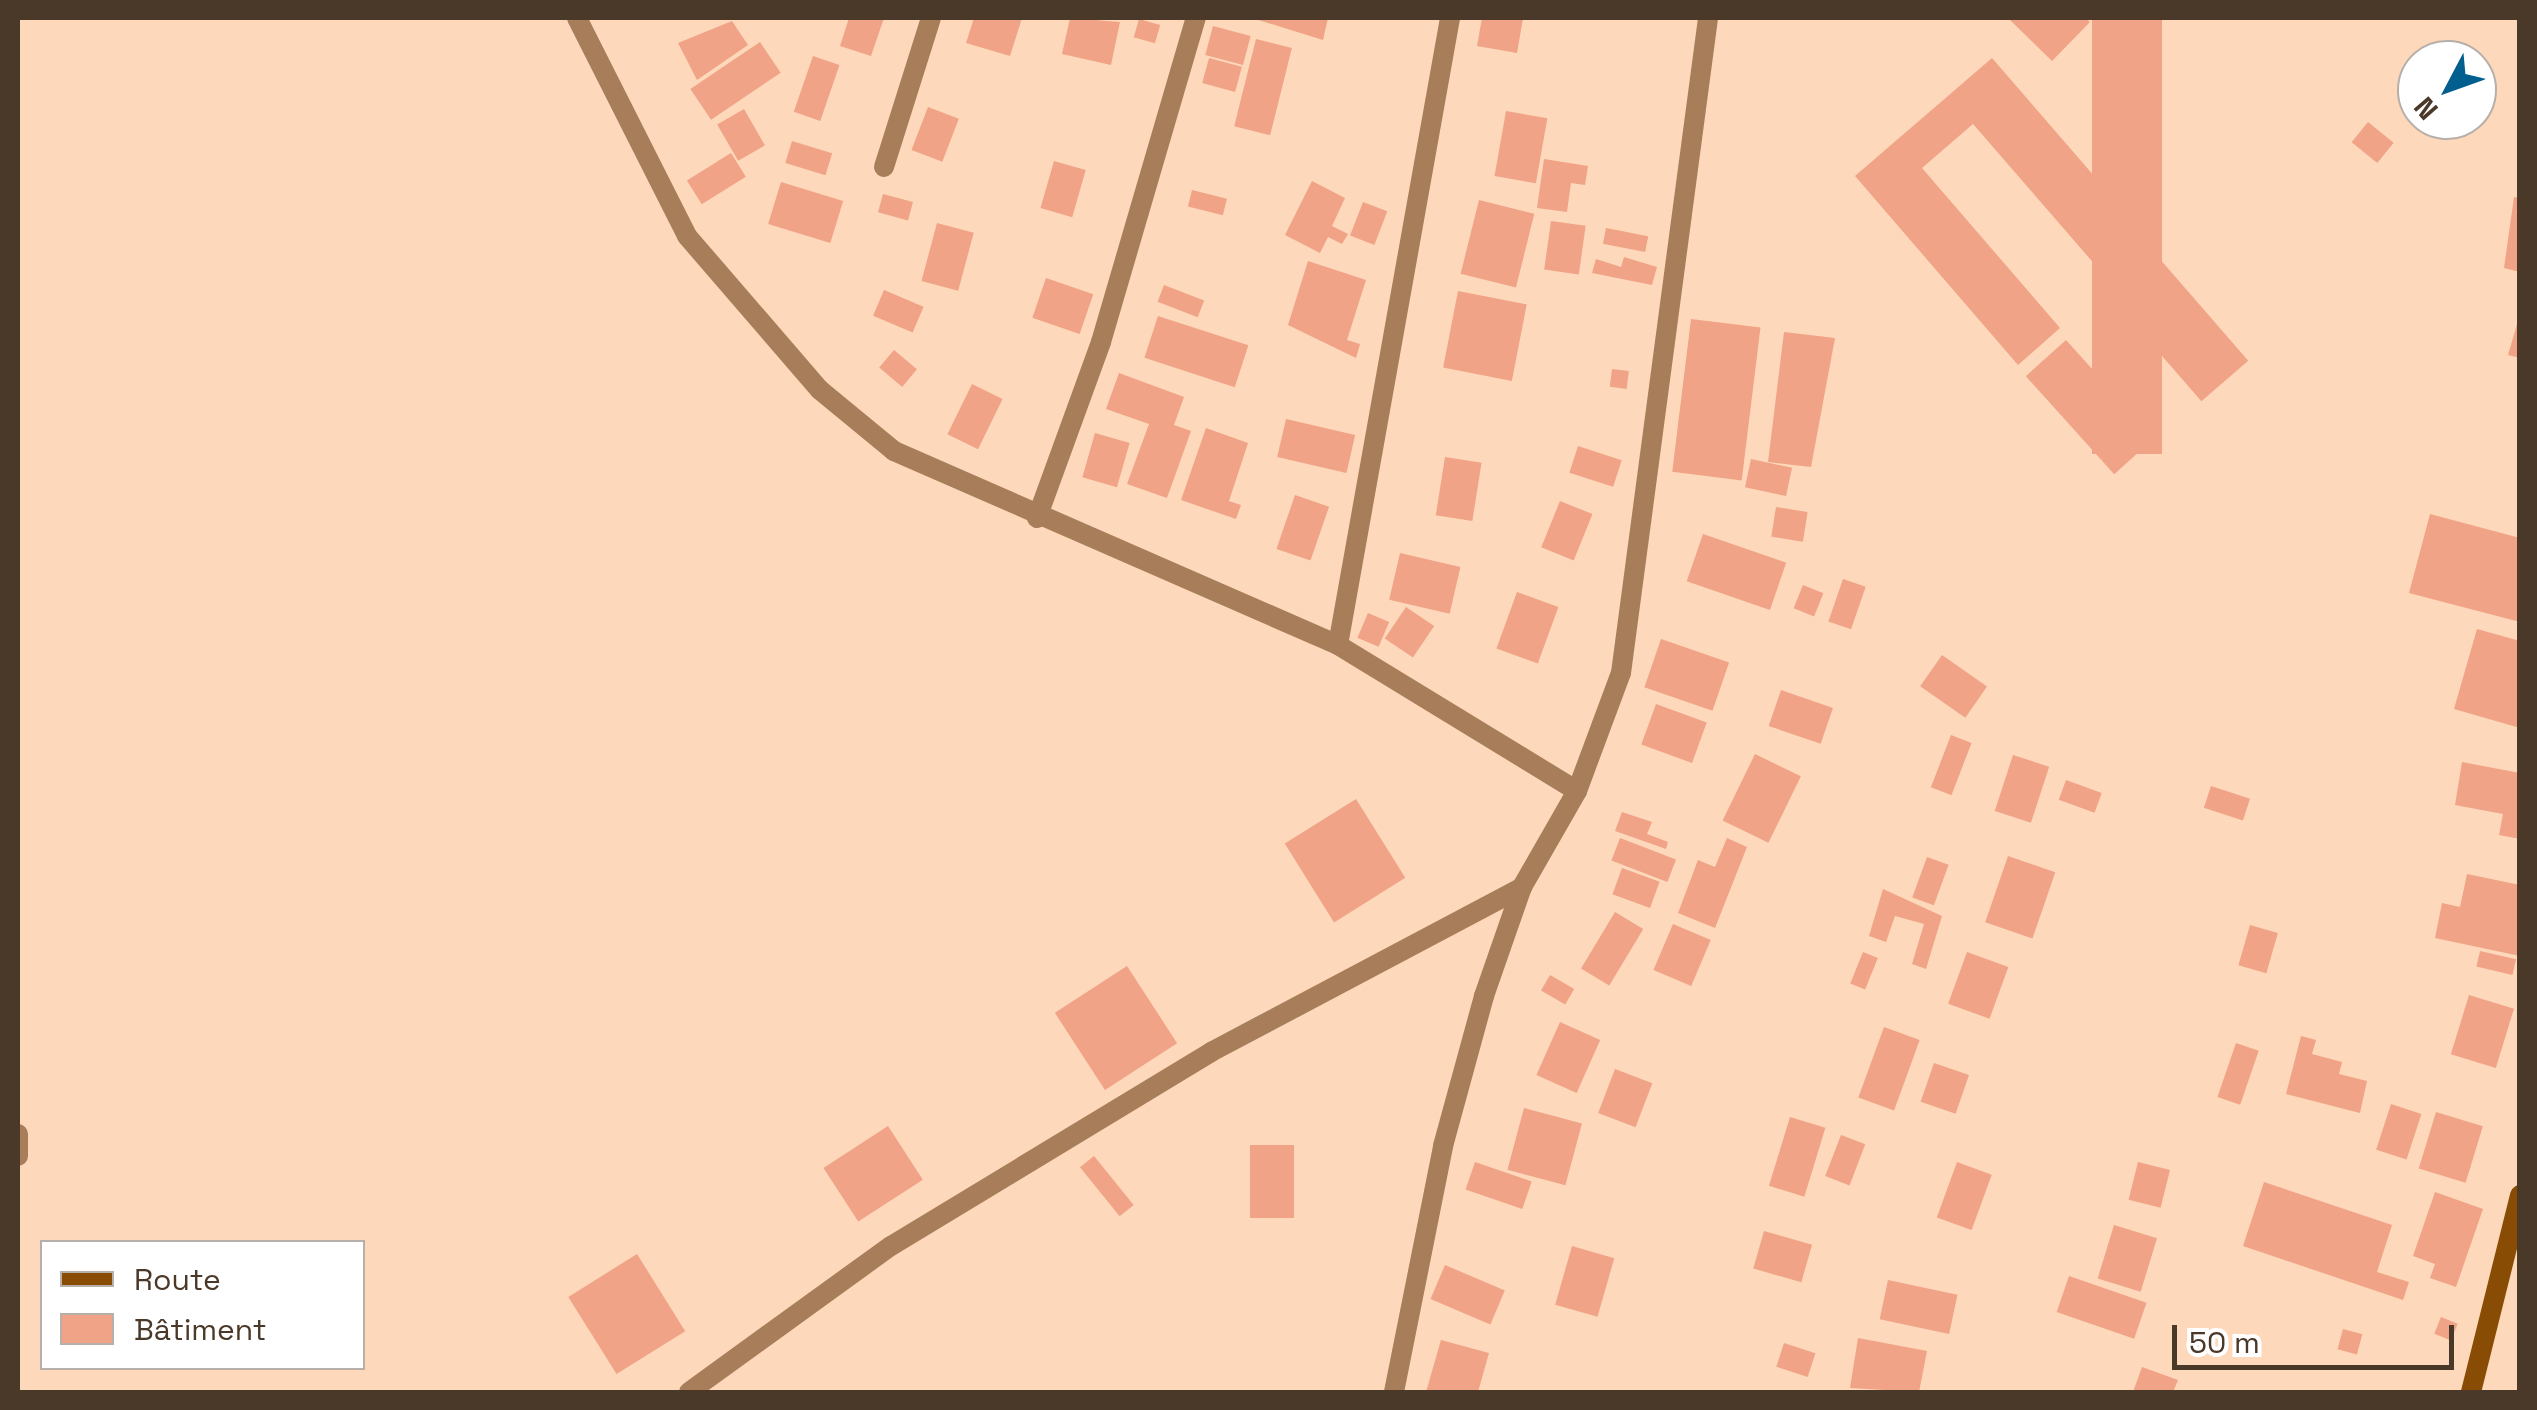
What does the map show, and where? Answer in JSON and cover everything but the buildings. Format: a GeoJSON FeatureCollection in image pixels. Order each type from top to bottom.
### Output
{"type":"FeatureCollection","features":[{"type":"Feature","properties":{"kind":"street"},"geometry":{"type":"LineString","coordinates":[[577,18],[687,236],[774,341],[894,451],[1037,518],[1338,645],[1576,790]]}},
{"type":"Feature","properties":{"kind":"street"},"geometry":{"type":"LineString","coordinates":[[884,168],[931,18]]}},
{"type":"Feature","properties":{"kind":"street"},"geometry":{"type":"LineString","coordinates":[[1037,518],[1101,342],[1196,18]]}},
{"type":"Feature","properties":{"kind":"street"},"geometry":{"type":"LineString","coordinates":[[1338,645],[1450,18]]}},
{"type":"Feature","properties":{"kind":"street"},"geometry":{"type":"LineString","coordinates":[[1394,1392],[1443,1146],[1522,888],[1576,790],[1621,673],[1708,18]]}},
{"type":"Feature","properties":{"kind":"street"},"geometry":{"type":"LineString","coordinates":[[689,1392],[892,1246],[1211,1052],[1522,888]]}},
{"type":"Feature","properties":{"kind":"street"},"geometry":{"type":"LineString","coordinates":[[18,1134],[18,1156]]}},
{"type":"Feature","properties":{"kind":"street"},"geometry":{"type":"LineString","coordinates":[[2471,1392],[2520,1195]]}}]}
